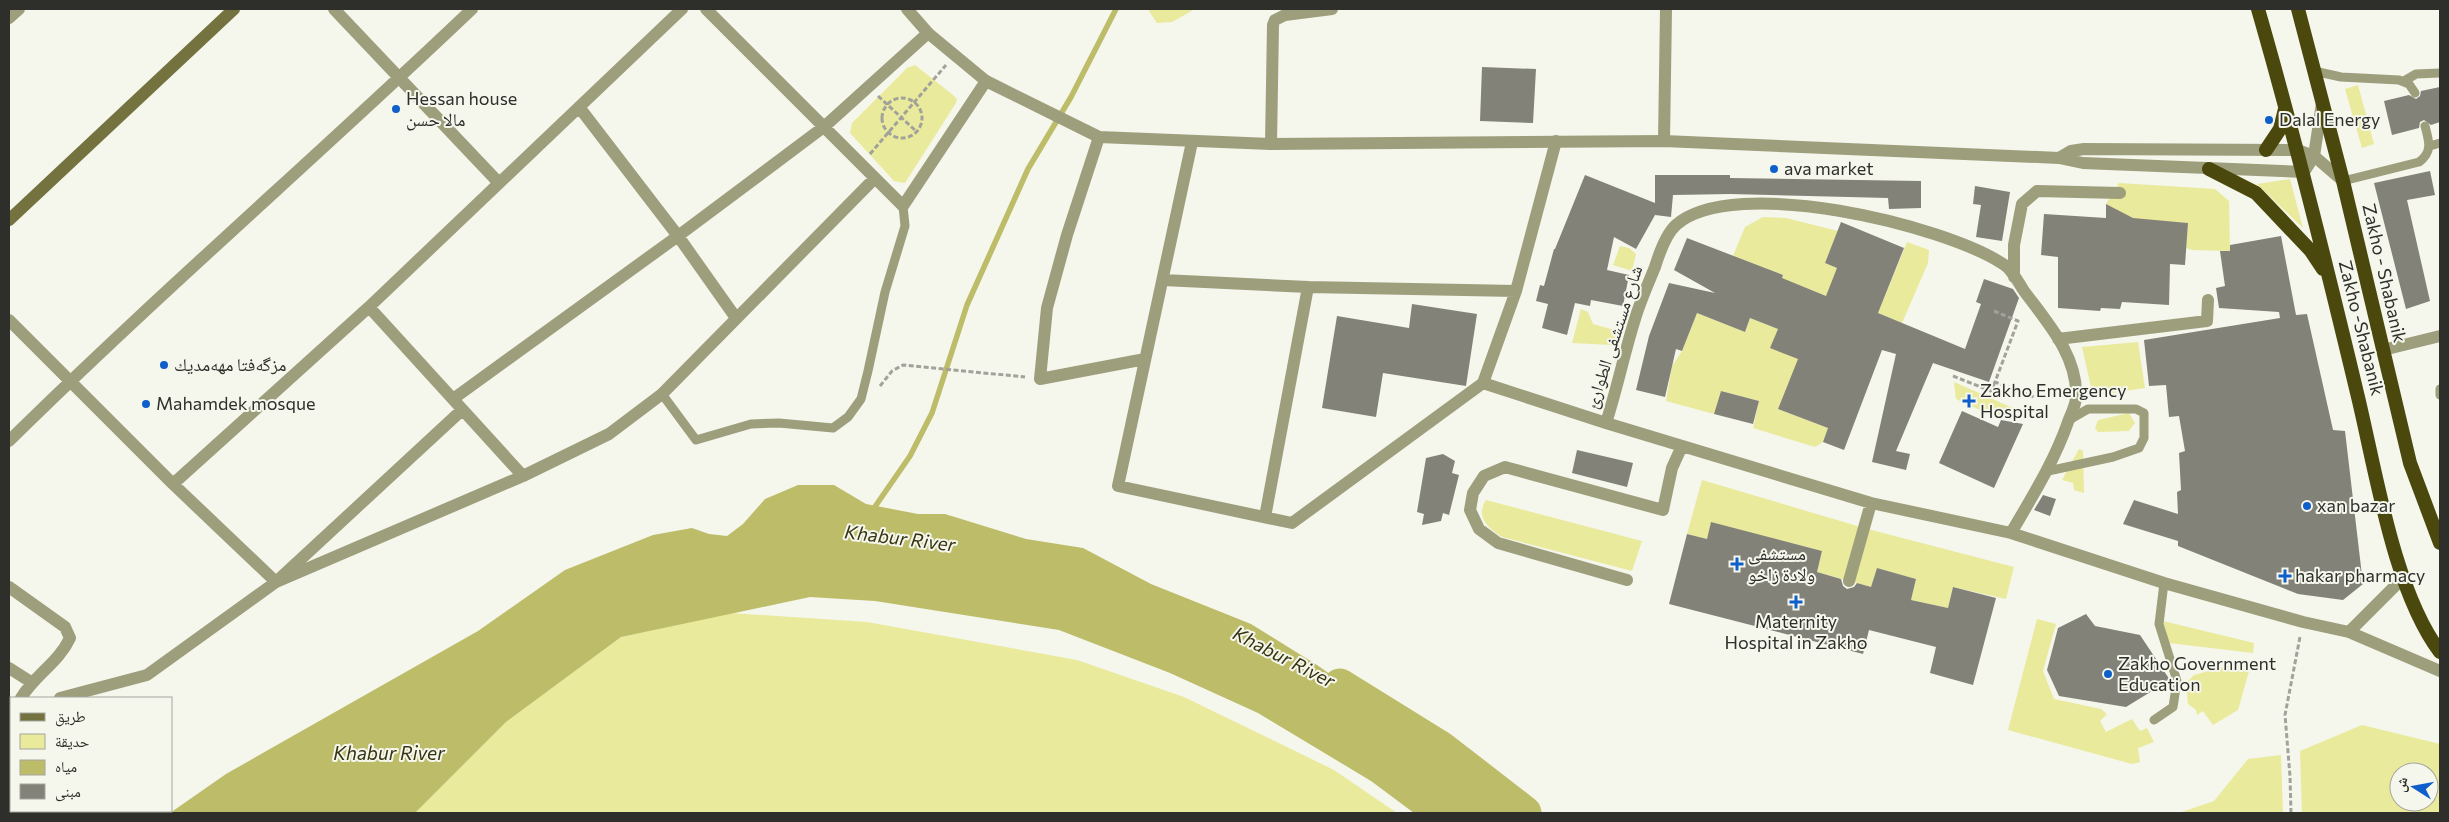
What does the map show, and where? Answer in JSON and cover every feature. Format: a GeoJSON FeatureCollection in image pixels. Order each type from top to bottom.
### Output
{"type":"FeatureCollection","features":[{"type":"Feature","properties":{"kind":"highway","name":"Zakho -Shabanik"},"geometry":{"type":"LineString","coordinates":[[2258,9],[2304,172],[2389,528],[2418,614],[2440,652]]}},
{"type":"Feature","properties":{"kind":"highway","name":"Zakho - Shabanik"},"geometry":{"type":"LineString","coordinates":[[2298,9],[2343,181],[2410,463],[2440,543]]}},
{"type":"Feature","properties":{"kind":"highway"},"geometry":{"type":"LineString","coordinates":[[2266,150],[2280,129],[2286,105]]}},
{"type":"Feature","properties":{"kind":"highway"},"geometry":{"type":"LineString","coordinates":[[2209,170],[2256,193],[2311,250],[2330,278]]}},
{"type":"Feature","properties":{"kind":"main road"},"geometry":{"type":"LineString","coordinates":[[9,220],[234,9]]}},
{"type":"Feature","properties":{"kind":"street"},"geometry":{"type":"LineString","coordinates":[[9,18],[19,9]]}},
{"type":"Feature","properties":{"kind":"street"},"geometry":{"type":"LineString","coordinates":[[334,9],[499,183]]}},
{"type":"Feature","properties":{"kind":"street"},"geometry":{"type":"LineString","coordinates":[[9,441],[70,380],[400,78],[472,9]]}},
{"type":"Feature","properties":{"kind":"street"},"geometry":{"type":"LineString","coordinates":[[173,484],[369,307],[682,9]]}},
{"type":"Feature","properties":{"kind":"street"},"geometry":{"type":"LineString","coordinates":[[706,9],[903,206],[986,81]]}},
{"type":"Feature","properties":{"kind":"street"},"geometry":{"type":"LineString","coordinates":[[906,9],[928,34],[986,81],[1099,137],[1271,144],[1664,141],[2059,158],[2083,163],[2209,170],[2304,172],[2314,156],[2322,103]]}},
{"type":"Feature","properties":{"kind":"street"},"geometry":{"type":"LineString","coordinates":[[1271,144],[1273,25],[1275,20],[1285,15],[1332,9]]}},
{"type":"Feature","properties":{"kind":"street"},"geometry":{"type":"LineString","coordinates":[[1664,141],[1666,9]]}},
{"type":"Feature","properties":{"kind":"street"},"geometry":{"type":"LineString","coordinates":[[453,399],[678,236],[825,126],[928,34]]}},
{"type":"Feature","properties":{"kind":"street"},"geometry":{"type":"LineString","coordinates":[[579,107],[678,236],[736,318]]}},
{"type":"Feature","properties":{"kind":"street"},"geometry":{"type":"LineString","coordinates":[[1099,137],[1067,235],[1048,308],[1040,379],[1146,359]]}},
{"type":"Feature","properties":{"kind":"street"},"geometry":{"type":"LineString","coordinates":[[1192,142],[1118,486],[1292,523],[1483,382],[1516,291],[1556,141]]}},
{"type":"Feature","properties":{"kind":"street"},"geometry":{"type":"LineString","coordinates":[[2059,158],[2071,151],[2084,149],[2298,150],[2314,156],[2343,181]]}},
{"type":"Feature","properties":{"kind":"street"},"geometry":{"type":"LineString","coordinates":[[276,582],[523,476],[609,434],[662,394],[875,178]]}},
{"type":"Feature","properties":{"kind":"street"},"geometry":{"type":"LineString","coordinates":[[2014,277],[2014,245],[2022,204],[2038,191],[2120,193]]}},
{"type":"Feature","properties":{"kind":"street","name":"شارع مستشفى الطوارئ"},"geometry":{"type":"LineString","coordinates":[[1606,423],[1616,394],[1636,316],[1660,254],[1675,226],[1696,212],[1741,204],[1816,207],[1856,212],[1908,226],[1982,252],[2006,265],[2058,339],[2073,370],[2076,399],[2069,420],[2048,471],[2011,533]]}},
{"type":"Feature","properties":{"kind":"street"},"geometry":{"type":"LineString","coordinates":[[1163,280],[1516,291]]}},
{"type":"Feature","properties":{"kind":"street"},"geometry":{"type":"LineString","coordinates":[[1265,517],[1308,286]]}},
{"type":"Feature","properties":{"kind":"street"},"geometry":{"type":"LineString","coordinates":[[2058,339],[2207,321],[2208,300]]}},
{"type":"Feature","properties":{"kind":"street"},"geometry":{"type":"LineString","coordinates":[[369,307],[523,476]]}},
{"type":"Feature","properties":{"kind":"street"},"geometry":{"type":"LineString","coordinates":[[9,320],[173,484],[276,582]]}},
{"type":"Feature","properties":{"kind":"street"},"geometry":{"type":"LineString","coordinates":[[2384,350],[2440,336]]}},
{"type":"Feature","properties":{"kind":"street"},"geometry":{"type":"LineString","coordinates":[[1483,382],[1606,423],[1871,503],[2011,533],[2164,583],[2303,622],[2349,632],[2440,671]]}},
{"type":"Feature","properties":{"kind":"street"},"geometry":{"type":"LineString","coordinates":[[64,697],[147,675],[276,582],[462,410]]}},
{"type":"Feature","properties":{"kind":"street"},"geometry":{"type":"LineString","coordinates":[[1627,580],[1498,543],[1479,529],[1470,510],[1473,493],[1484,476],[1505,466],[1663,510],[1672,468],[1682,446]]}},
{"type":"Feature","properties":{"kind":"street"},"geometry":{"type":"LineString","coordinates":[[1849,581],[1871,503]]}},
{"type":"Feature","properties":{"kind":"street"},"geometry":{"type":"LineString","coordinates":[[2349,632],[2404,577]]}},
{"type":"Feature","properties":{"kind":"street"},"geometry":{"type":"LineString","coordinates":[[9,587],[65,627],[70,638],[65,650],[31,682],[22,697]]}},
{"type":"Feature","properties":{"kind":"street"},"geometry":{"type":"LineString","coordinates":[[9,668],[31,682]]}},
{"type":"Feature","properties":{"kind":"lane"},"geometry":{"type":"LineString","coordinates":[[2314,71],[2341,78],[2404,81],[2416,74],[2440,73]]}},
{"type":"Feature","properties":{"kind":"lane"},"geometry":{"type":"LineString","coordinates":[[2404,81],[2415,93]]}},
{"type":"Feature","properties":{"kind":"lane"},"geometry":{"type":"LineString","coordinates":[[2343,181],[2419,162],[2425,158],[2430,146],[2425,126]]}},
{"type":"Feature","properties":{"kind":"lane"},"geometry":{"type":"LineString","coordinates":[[2430,146],[2440,143]]}},
{"type":"Feature","properties":{"kind":"lane"},"geometry":{"type":"LineString","coordinates":[[662,394],[696,440],[751,424],[778,423],[833,428],[848,417],[862,394],[885,292],[905,226],[903,206]]}},
{"type":"Feature","properties":{"kind":"lane"},"geometry":{"type":"LineString","coordinates":[[2440,389],[2440,395]]}},
{"type":"Feature","properties":{"kind":"lane"},"geometry":{"type":"LineString","coordinates":[[2048,471],[2113,457],[2139,448],[2144,438],[2144,413],[2136,409],[2088,410],[2069,420]]}},
{"type":"Feature","properties":{"kind":"lane"},"geometry":{"type":"LineString","coordinates":[[2154,720],[2173,707],[2176,681],[2158,624],[2164,583]]}},
{"type":"Feature","properties":{"kind":"path"},"geometry":{"type":"LineString","coordinates":[[861,164],[954,55]]}},
{"type":"Feature","properties":{"kind":"path"},"geometry":{"type":"LineString","coordinates":[[868,88],[918,132]]}},
{"type":"Feature","properties":{"kind":"path"},"geometry":{"type":"LineString","coordinates":[[898,98],[910,99],[915,102],[922,113],[921,126],[918,132],[912,136],[900,138],[888,133],[882,122],[882,116],[887,104],[898,98]]}},
{"type":"Feature","properties":{"kind":"path"},"geometry":{"type":"LineString","coordinates":[[1953,376],[1991,391],[2018,321],[1994,311]]}},
{"type":"Feature","properties":{"kind":"path"},"geometry":{"type":"LineString","coordinates":[[862,394],[870,393],[878,388],[892,371],[903,365],[1040,379]]}},
{"type":"Feature","properties":{"kind":"path"},"geometry":{"type":"LineString","coordinates":[[1995,382],[2034,397]]}},
{"type":"Feature","properties":{"kind":"path"},"geometry":{"type":"LineString","coordinates":[[2291,813],[2290,776],[2284,715],[2303,622]]}},
{"type":"Feature","properties":{"kind":"green space"},"geometry":{"type":"Polygon","coordinates":[[[1150,9],[1195,9],[1172,22],[1157,23],[1149,11],[1150,9]]]}},
{"type":"Feature","properties":{"kind":"green space"},"geometry":{"type":"Polygon","coordinates":[[[915,65],[957,99],[905,183],[894,181],[850,133],[852,123],[907,68],[915,65]]]}},
{"type":"Feature","properties":{"kind":"green space"},"geometry":{"type":"Polygon","coordinates":[[[2358,85],[2374,144],[2362,148],[2345,89],[2358,85]]]}},
{"type":"Feature","properties":{"kind":"green space"},"geometry":{"type":"Polygon","coordinates":[[[2290,179],[2303,228],[2257,184],[2290,179]]]}},
{"type":"Feature","properties":{"kind":"green space"},"geometry":{"type":"Polygon","coordinates":[[[2119,183],[2215,189],[2229,201],[2230,251],[2192,250],[2186,248],[2188,223],[2133,219],[2106,204],[2119,183]]]}},
{"type":"Feature","properties":{"kind":"green space"},"geometry":{"type":"Polygon","coordinates":[[[1763,217],[1786,218],[1838,231],[1825,263],[1837,268],[1841,302],[1793,283],[1776,292],[1783,275],[1733,256],[1745,227],[1763,217]]]}},
{"type":"Feature","properties":{"kind":"green space"},"geometry":{"type":"Polygon","coordinates":[[[1907,242],[1929,250],[1928,263],[1902,323],[1878,313],[1907,242]]]}},
{"type":"Feature","properties":{"kind":"green space"},"geometry":{"type":"Polygon","coordinates":[[[1620,246],[1629,248],[1636,254],[1632,271],[1613,265],[1620,246]]]}},
{"type":"Feature","properties":{"kind":"green space"},"geometry":{"type":"Polygon","coordinates":[[[1581,309],[1588,312],[1593,324],[1618,331],[1612,345],[1572,343],[1581,309]]]}},
{"type":"Feature","properties":{"kind":"green space"},"geometry":{"type":"Polygon","coordinates":[[[1697,313],[1745,332],[1750,318],[1778,329],[1771,348],[1808,363],[1789,381],[1778,409],[1828,428],[1823,442],[1815,447],[1753,428],[1759,401],[1721,391],[1714,414],[1666,401],[1672,366],[1682,351],[1697,313]]]}},
{"type":"Feature","properties":{"kind":"green space"},"geometry":{"type":"Polygon","coordinates":[[[2138,342],[2145,388],[2093,396],[2082,347],[2138,342]]]}},
{"type":"Feature","properties":{"kind":"green space"},"geometry":{"type":"Polygon","coordinates":[[[1954,382],[2013,408],[2011,415],[1993,416],[1956,399],[1954,382]]]}},
{"type":"Feature","properties":{"kind":"green space"},"geometry":{"type":"Polygon","coordinates":[[[2129,413],[2135,423],[2129,431],[2098,432],[2095,428],[2098,420],[2129,413]]]}},
{"type":"Feature","properties":{"kind":"green space"},"geometry":{"type":"Polygon","coordinates":[[[2079,449],[2083,451],[2084,493],[2074,490],[2073,483],[2062,480],[2079,449]]]}},
{"type":"Feature","properties":{"kind":"green space"},"geometry":{"type":"Polygon","coordinates":[[[1702,480],[1864,528],[2014,567],[2006,599],[1953,587],[1948,608],[1911,600],[1916,579],[1877,568],[1871,587],[1817,572],[1822,551],[1712,523],[1707,539],[1687,534],[1702,480]]]}},
{"type":"Feature","properties":{"kind":"green space"},"geometry":{"type":"Polygon","coordinates":[[[1486,500],[1642,541],[1632,571],[1502,537],[1485,522],[1482,512],[1486,500]]]}},
{"type":"Feature","properties":{"kind":"green space"},"geometry":{"type":"Polygon","coordinates":[[[730,613],[867,622],[1077,660],[1184,697],[1334,770],[1397,813],[415,813],[506,722],[621,637],[730,613]]]}},
{"type":"Feature","properties":{"kind":"green space"},"geometry":{"type":"Polygon","coordinates":[[[2037,619],[2056,624],[2043,671],[2054,699],[2101,709],[2107,714],[2100,721],[2106,732],[2132,719],[2140,731],[2147,728],[2154,742],[2138,748],[2140,762],[2132,764],[2008,730],[2037,619]]]}},
{"type":"Feature","properties":{"kind":"green space"},"geometry":{"type":"Polygon","coordinates":[[[2163,621],[2254,643],[2253,653],[2169,643],[2163,621]]]}},
{"type":"Feature","properties":{"kind":"green space"},"geometry":{"type":"Polygon","coordinates":[[[2242,662],[2251,664],[2238,710],[2213,725],[2203,711],[2197,715],[2196,710],[2188,704],[2186,683],[2194,675],[2242,662]]]}},
{"type":"Feature","properties":{"kind":"green space"},"geometry":{"type":"Polygon","coordinates":[[[2362,725],[2440,744],[2440,813],[2302,813],[2300,751],[2362,725]]]}},
{"type":"Feature","properties":{"kind":"green space"},"geometry":{"type":"Polygon","coordinates":[[[2281,755],[2283,813],[2179,813],[2214,801],[2248,759],[2281,755]]]}},
{"type":"Feature","properties":{"kind":"water","name":"Khabur River"},"geometry":{"type":"Polygon","coordinates":[[[798,485],[834,485],[866,504],[918,514],[945,514],[1026,539],[1083,548],[1151,584],[1251,624],[1317,665],[1428,743],[1506,813],[1414,813],[1371,781],[1258,713],[1170,673],[1059,630],[875,601],[810,597],[621,637],[506,722],[415,813],[170,813],[226,774],[478,631],[565,570],[653,535],[692,528],[709,534],[727,536],[743,524],[765,499],[798,485]]]}},
{"type":"Feature","properties":{"kind":"building"},"geometry":{"type":"Polygon","coordinates":[[[1482,67],[1536,69],[1533,123],[1480,121],[1482,67]]]}},
{"type":"Feature","properties":{"kind":"building"},"geometry":{"type":"Polygon","coordinates":[[[2440,87],[2440,122],[2431,125],[2424,120],[2420,122],[2419,128],[2392,135],[2384,101],[2409,95],[2416,99],[2420,96],[2421,91],[2440,87]]]}},
{"type":"Feature","properties":{"kind":"building"},"geometry":{"type":"Polygon","coordinates":[[[2430,171],[2435,195],[2407,200],[2430,301],[2406,309],[2374,183],[2430,171]]]}},
{"type":"Feature","properties":{"kind":"building"},"geometry":{"type":"Polygon","coordinates":[[[1585,175],[1655,203],[1655,175],[1730,175],[1730,178],[1921,181],[1921,208],[1889,209],[1888,198],[1730,194],[1673,195],[1671,217],[1655,215],[1636,249],[1614,237],[1607,270],[1629,275],[1623,306],[1591,300],[1590,306],[1575,303],[1567,335],[1542,328],[1548,304],[1536,301],[1540,285],[1544,286],[1554,249],[1585,175]]]}},
{"type":"Feature","properties":{"kind":"building"},"geometry":{"type":"Polygon","coordinates":[[[1975,186],[2010,192],[2002,241],[1976,237],[1981,205],[1973,204],[1975,186]]]}},
{"type":"Feature","properties":{"kind":"building"},"geometry":{"type":"Polygon","coordinates":[[[2106,204],[2133,218],[2188,223],[2185,265],[2170,264],[2169,305],[2122,302],[2120,309],[2101,308],[2100,311],[2058,308],[2058,257],[2041,255],[2044,214],[2106,218],[2106,204]]]}},
{"type":"Feature","properties":{"kind":"building"},"geometry":{"type":"Polygon","coordinates":[[[1841,222],[1904,248],[1878,313],[1965,349],[1981,304],[1976,302],[1984,279],[2013,289],[2019,298],[1989,382],[1933,363],[1896,451],[1910,454],[1906,470],[1872,462],[1896,354],[1882,350],[1844,450],[1823,442],[1828,428],[1778,409],[1798,359],[1770,348],[1778,329],[1750,318],[1745,332],[1697,313],[1682,351],[1676,349],[1665,397],[1636,390],[1649,336],[1669,283],[1715,293],[1674,270],[1687,238],[1783,275],[1782,278],[1826,296],[1837,268],[1825,263],[1841,222]]]}},
{"type":"Feature","properties":{"kind":"building"},"geometry":{"type":"Polygon","coordinates":[[[2281,236],[2296,315],[2307,314],[2333,430],[2345,431],[2363,584],[2343,600],[2298,594],[2178,546],[2178,541],[2123,524],[2134,500],[2178,514],[2177,492],[2181,490],[2179,453],[2185,451],[2179,416],[2169,417],[2166,385],[2149,386],[2144,340],[2280,318],[2279,312],[2219,308],[2216,288],[2225,286],[2220,251],[2230,251],[2230,245],[2281,236]]]}},
{"type":"Feature","properties":{"kind":"building"},"geometry":{"type":"Polygon","coordinates":[[[1412,304],[1477,314],[1466,386],[1383,373],[1376,417],[1322,408],[1337,316],[1409,328],[1412,304]]]}},
{"type":"Feature","properties":{"kind":"building"},"geometry":{"type":"Polygon","coordinates":[[[1721,391],[1759,401],[1753,424],[1714,414],[1721,391]]]}},
{"type":"Feature","properties":{"kind":"building"},"geometry":{"type":"Polygon","coordinates":[[[1962,411],[1998,427],[2001,420],[2023,424],[1994,488],[1939,463],[1962,411]]]}},
{"type":"Feature","properties":{"kind":"building"},"geometry":{"type":"Polygon","coordinates":[[[1577,450],[1633,463],[1627,487],[1572,473],[1577,450]]]}},
{"type":"Feature","properties":{"kind":"building"},"geometry":{"type":"Polygon","coordinates":[[[1443,454],[1455,461],[1452,473],[1459,475],[1449,515],[1443,513],[1441,521],[1422,525],[1424,514],[1417,512],[1426,458],[1443,454]]]}},
{"type":"Feature","properties":{"kind":"building"},"geometry":{"type":"Polygon","coordinates":[[[2043,495],[2056,499],[2050,516],[2034,510],[2043,495]]]}},
{"type":"Feature","properties":{"kind":"building","name":"Maternity Hospital in Zakho"},"geometry":{"type":"Polygon","coordinates":[[[1711,522],[1822,551],[1817,572],[1841,579],[1843,586],[1847,589],[1854,587],[1857,583],[1871,587],[1877,568],[1916,579],[1911,600],[1948,608],[1953,587],[1996,598],[1973,685],[1930,673],[1936,647],[1869,630],[1863,654],[1669,604],[1687,534],[1707,539],[1711,522]]]}},
{"type":"Feature","properties":{"kind":"building"},"geometry":{"type":"Polygon","coordinates":[[[2086,614],[2095,626],[2140,635],[2170,680],[2126,707],[2059,696],[2047,670],[2058,628],[2086,614]]]}},
{"type":"Feature","properties":{"kind":"waterway"},"geometry":{"type":"LineString","coordinates":[[872,511],[910,456],[932,413],[967,305],[1028,169],[1071,97],[1116,9]]}},
{"type":"Feature","properties":{"kind":"waterway","name":"Khabur River"},"geometry":{"type":"LineString","coordinates":[[1340,686],[1440,748],[1524,813]]}},
{"type":"Feature","properties":{"kind":"place","name":"Hessan house مالا حسن"},"geometry":{"type":"Point","coordinates":[396,109]}},
{"type":"Feature","properties":{"kind":"place","name":"Dalal Energy"},"geometry":{"type":"Point","coordinates":[2269,120]}},
{"type":"Feature","properties":{"kind":"place","name":"ava market"},"geometry":{"type":"Point","coordinates":[1774,169]}},
{"type":"Feature","properties":{"kind":"place","name":"مزگەفتا مهەمدیك"},"geometry":{"type":"Point","coordinates":[164,365]}},
{"type":"Feature","properties":{"kind":"place","name":"Zakho Emergency Hospital"},"geometry":{"type":"Point","coordinates":[1969,401]}},
{"type":"Feature","properties":{"kind":"place","name":"Mahamdek mosque"},"geometry":{"type":"Point","coordinates":[146,404]}},
{"type":"Feature","properties":{"kind":"place","name":"xan bazar"},"geometry":{"type":"Point","coordinates":[2307,506]}},
{"type":"Feature","properties":{"kind":"place","name":"مستشفى ولادة زاخو"},"geometry":{"type":"Point","coordinates":[1737,564]}},
{"type":"Feature","properties":{"kind":"place","name":"hakar pharmacy"},"geometry":{"type":"Point","coordinates":[2285,576]}},
{"type":"Feature","properties":{"kind":"place","name":"Maternity Hospital in Zakho"},"geometry":{"type":"Point","coordinates":[1796,602]}},
{"type":"Feature","properties":{"kind":"place","name":"Zakho Government Education"},"geometry":{"type":"Point","coordinates":[2108,674]}}]}
